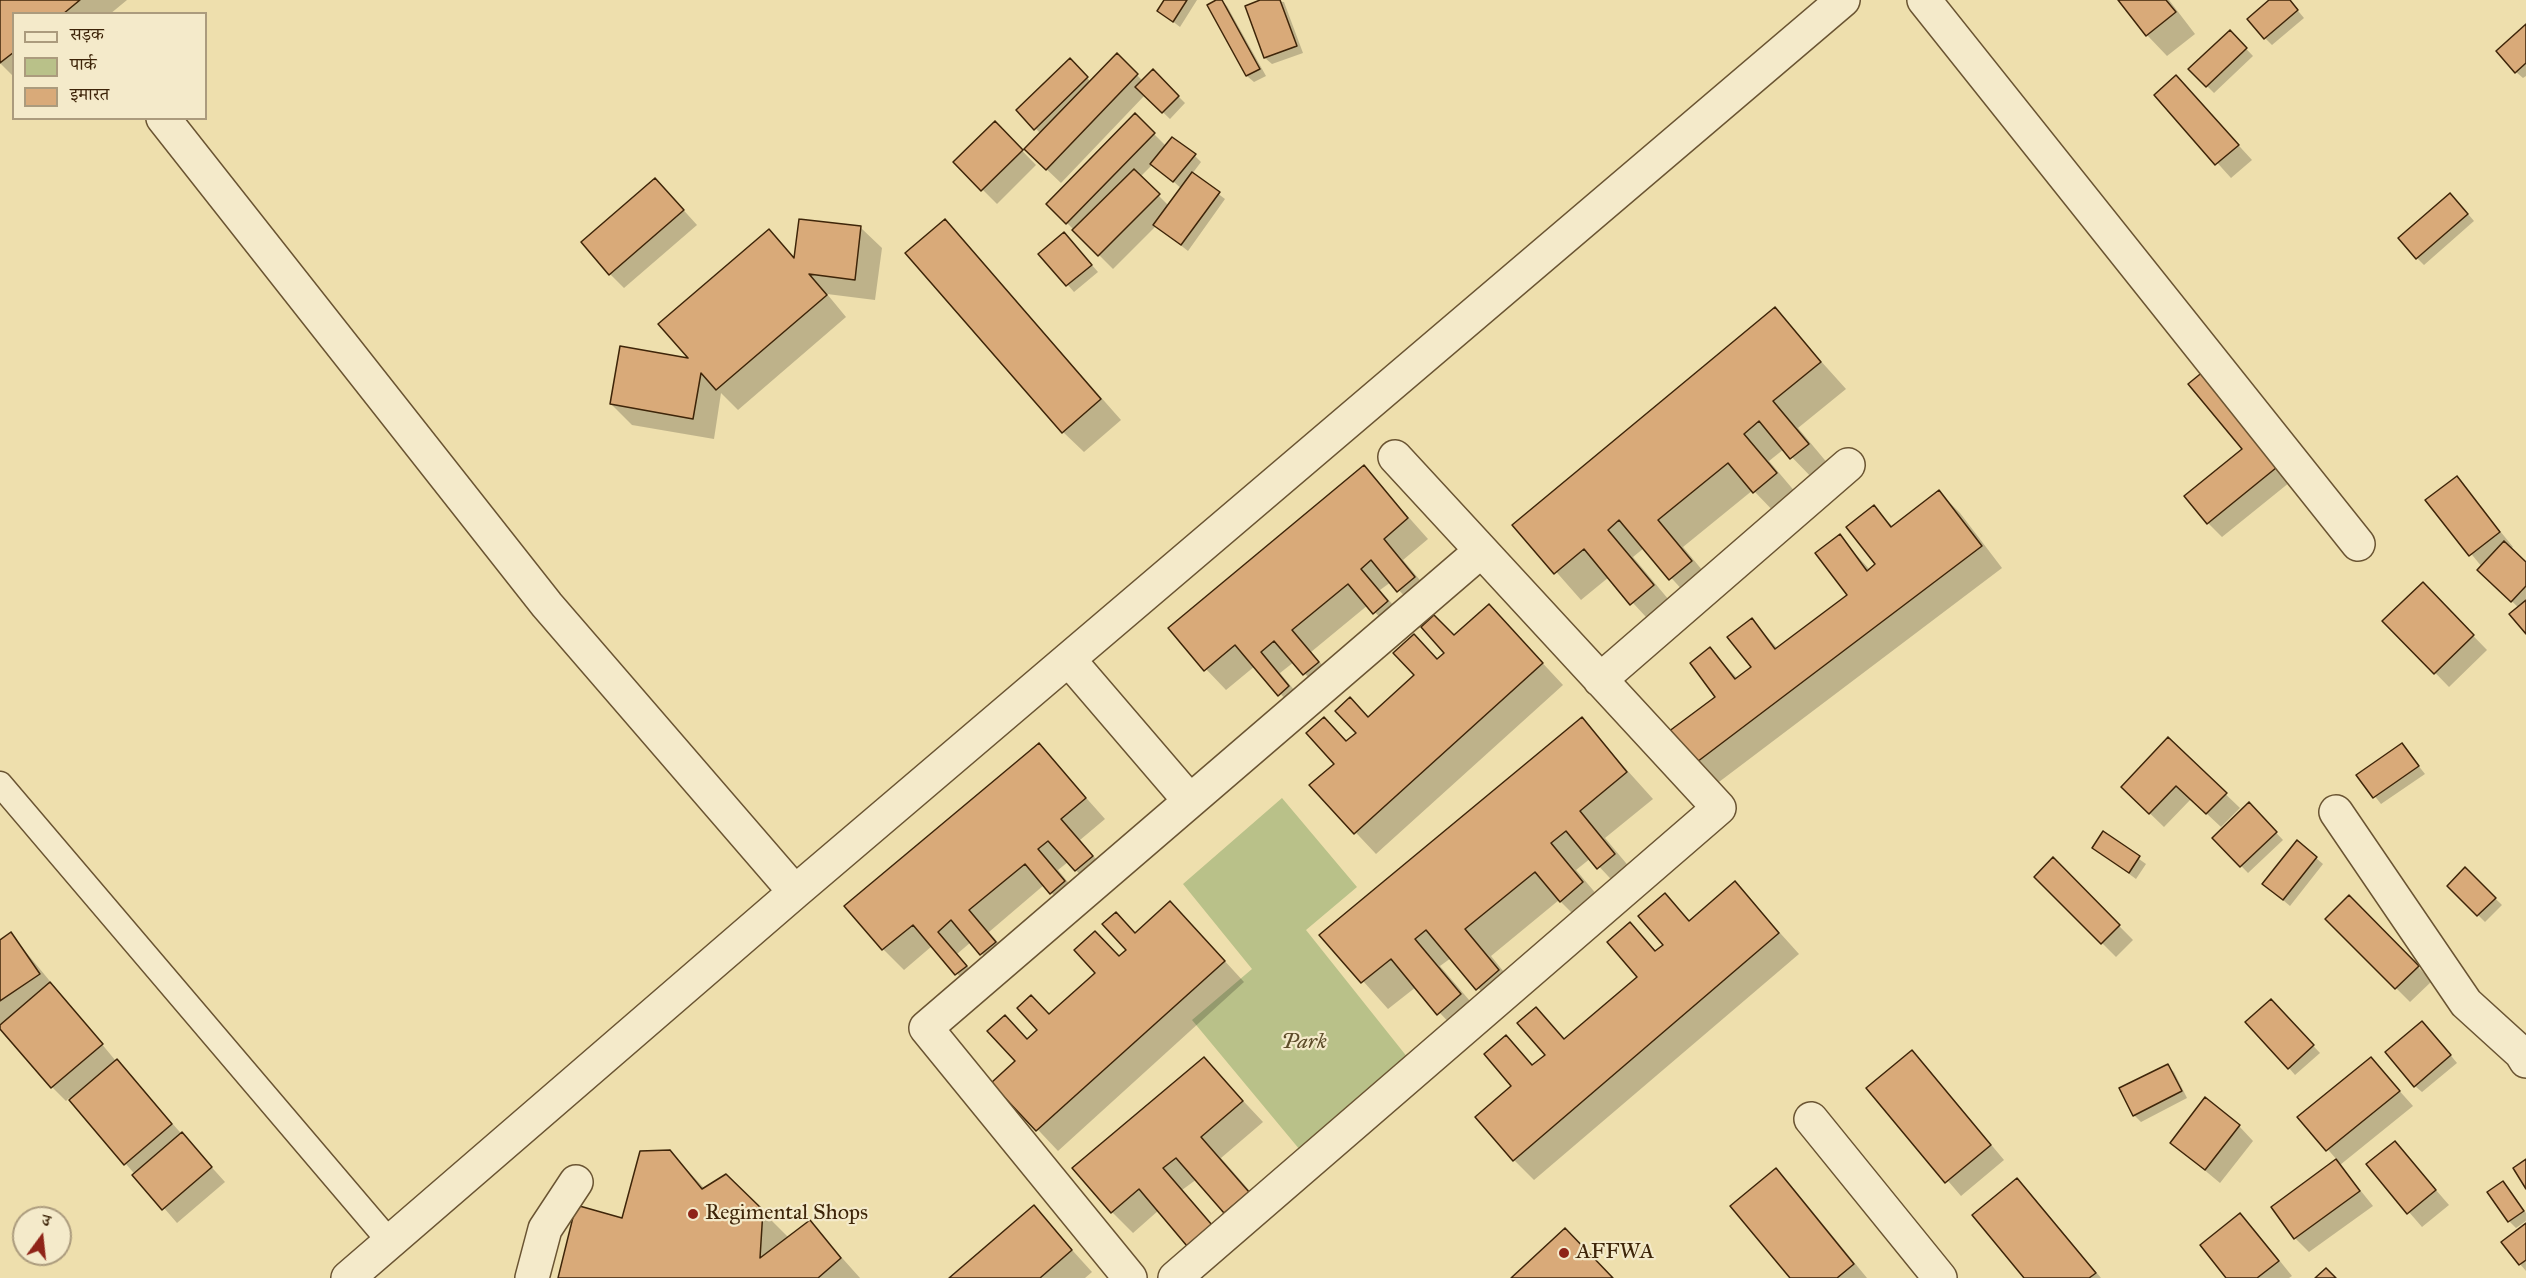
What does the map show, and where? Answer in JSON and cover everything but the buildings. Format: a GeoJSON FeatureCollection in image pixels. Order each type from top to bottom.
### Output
{"type":"FeatureCollection","features":[{"type":"Feature","properties":{"kind":"street"},"geometry":{"type":"LineString","coordinates":[[348,1278],[795,892],[1843,0]]}},
{"type":"Feature","properties":{"kind":"street"},"geometry":{"type":"LineString","coordinates":[[1924,0],[2358,544]]}},
{"type":"Feature","properties":{"kind":"street"},"geometry":{"type":"LineString","coordinates":[[165,120],[547,605],[795,892]]}},
{"type":"Feature","properties":{"kind":"street"},"geometry":{"type":"LineString","coordinates":[[1175,1278],[1719,808],[1395,457]]}},
{"type":"Feature","properties":{"kind":"street"},"geometry":{"type":"LineString","coordinates":[[1600,680],[1848,465]]}},
{"type":"Feature","properties":{"kind":"street"},"geometry":{"type":"LineString","coordinates":[[1130,1278],[926,1028],[1481,551]]}},
{"type":"Feature","properties":{"kind":"street"},"geometry":{"type":"LineString","coordinates":[[1069,660],[1190,801]]}},
{"type":"Feature","properties":{"kind":"street"},"geometry":{"type":"LineString","coordinates":[[2336,812],[2466,1003],[2521,1053],[2526,1061]]}},
{"type":"Feature","properties":{"kind":"street"},"geometry":{"type":"LineString","coordinates":[[1811,1119],[1940,1278]]}},
{"type":"Feature","properties":{"kind":"street"},"geometry":{"type":"LineString","coordinates":[[532,1278],[545,1229],[576,1182]]}},
{"type":"Feature","properties":{"kind":"street"},"geometry":{"type":"LineString","coordinates":[[367,1278],[398,1235]]}},
{"type":"Feature","properties":{"kind":"lane"},"geometry":{"type":"LineString","coordinates":[[0,784],[398,1235]]}},
{"type":"Feature","properties":{"kind":"green space","name":"Park"},"geometry":{"type":"Polygon","coordinates":[[[1282,798],[1357,887],[1306,930],[1408,1058],[1300,1150],[1192,1020],[1252,969],[1183,884],[1282,798]]]}},
{"type":"Feature","properties":{"kind":"place","name":"Regimental Shops"},"geometry":{"type":"Point","coordinates":[693,1214]}},
{"type":"Feature","properties":{"kind":"place","name":"AFFWA"},"geometry":{"type":"Point","coordinates":[1564,1253]}}]}
